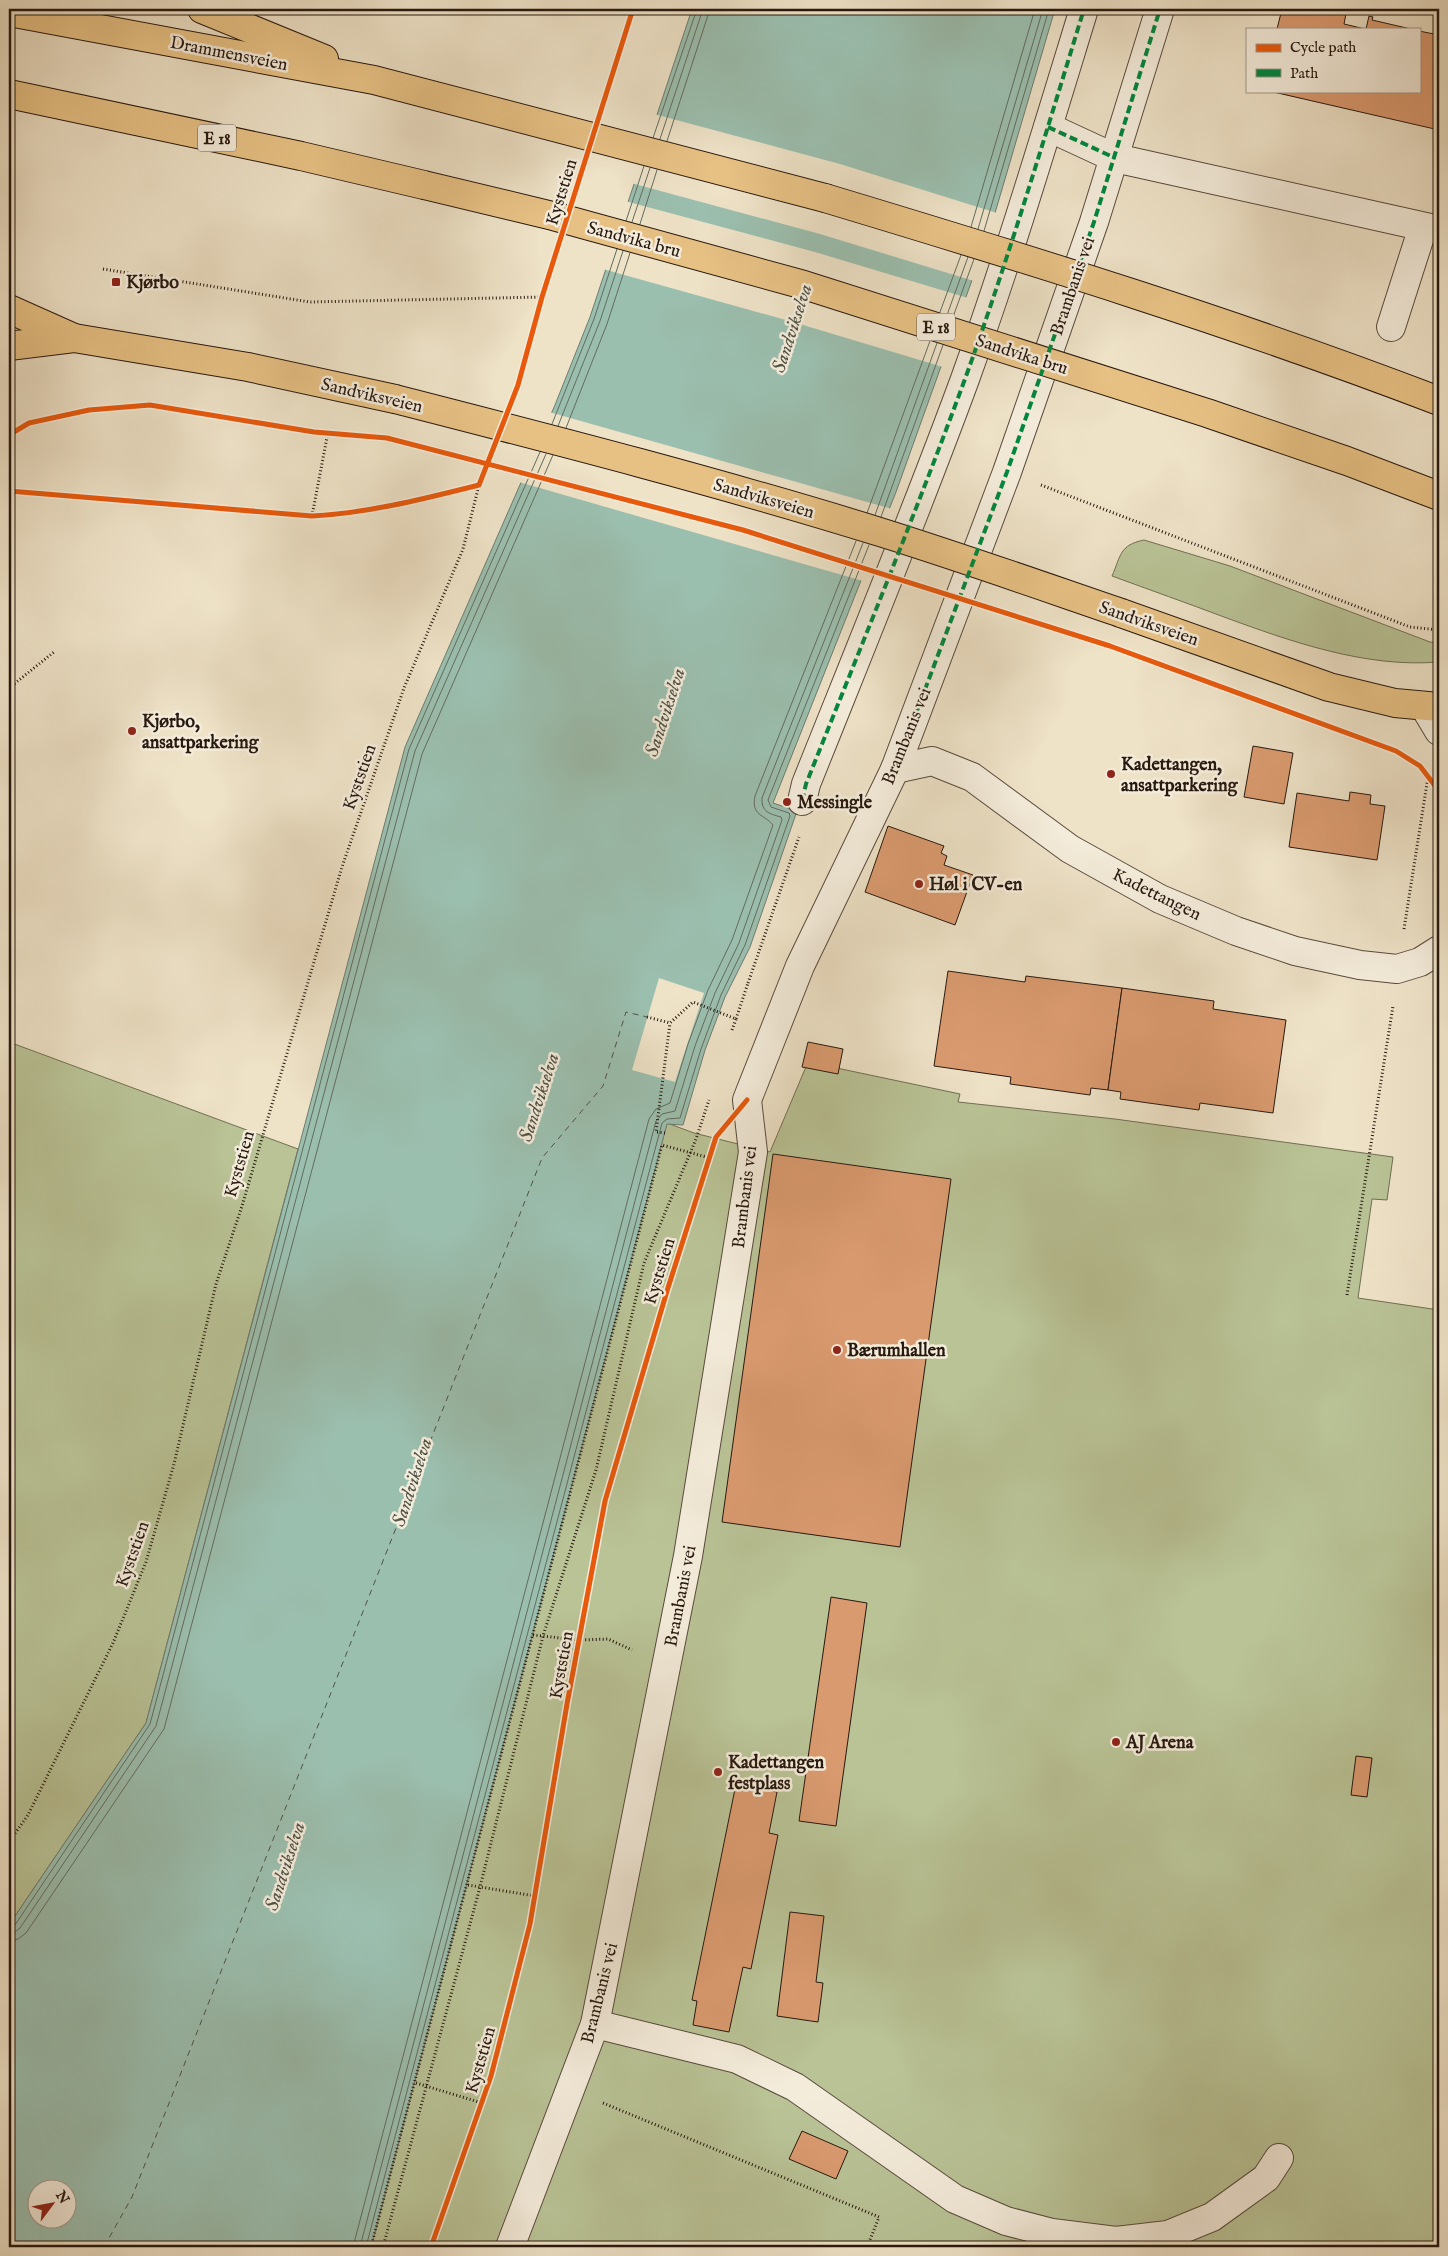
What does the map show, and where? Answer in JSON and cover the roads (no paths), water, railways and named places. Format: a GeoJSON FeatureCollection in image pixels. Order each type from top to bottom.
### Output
{"type":"FeatureCollection","features":[{"type":"Feature","properties":{"kind":"main road"},"geometry":{"type":"LineString","coordinates":[[202,9],[374,80]]}},
{"type":"Feature","properties":{"kind":"main road","name":"Drammensveien"},"geometry":{"type":"LineString","coordinates":[[9,12],[374,80],[825,198],[1027,259],[1230,326],[1439,400]]}},
{"type":"Feature","properties":{"kind":"main road","name":"Sandvika bru"},"geometry":{"type":"LineString","coordinates":[[9,94],[300,156],[424,185],[553,216],[804,285],[1207,414],[1347,461],[1439,496]]}},
{"type":"Feature","properties":{"kind":"main road","name":"Sandviksveien"},"geometry":{"type":"LineString","coordinates":[[9,309],[74,338],[248,367],[396,399],[642,463],[884,533],[1121,613],[1329,687],[1395,703],[1432,706]]}},
{"type":"Feature","properties":{"kind":"main road","name":"Sandviksveien"},"geometry":{"type":"LineString","coordinates":[[9,346],[74,338]]}},
{"type":"Feature","properties":{"kind":"street"},"geometry":{"type":"LineString","coordinates":[[802,801],[806,784],[922,495],[965,378],[1023,211],[1084,9]]}},
{"type":"Feature","properties":{"kind":"street","name":"Brambanis vei"},"geometry":{"type":"LineString","coordinates":[[510,2247],[595,2024],[688,1556],[753,1152],[747,1100],[800,966],[895,769],[1007,472],[1115,158],[1160,9]]}},
{"type":"Feature","properties":{"kind":"street"},"geometry":{"type":"LineString","coordinates":[[1048,127],[1115,158],[1431,229],[1391,327]]}},
{"type":"Feature","properties":{"kind":"street"},"geometry":{"type":"LineString","coordinates":[[1432,706],[1439,732]]}},
{"type":"Feature","properties":{"kind":"street","name":"Kadettangen"},"geometry":{"type":"LineString","coordinates":[[895,769],[932,761],[972,777],[1070,849],[1160,899],[1236,931],[1295,951],[1360,965],[1397,969],[1420,962],[1439,953]]}},
{"type":"Feature","properties":{"kind":"street"},"geometry":{"type":"LineString","coordinates":[[595,2024],[737,2059],[795,2087],[955,2199],[1006,2221],[1052,2234],[1116,2241],[1168,2236],[1212,2217],[1266,2178],[1279,2158]]}},
{"type":"Feature","properties":{"kind":"water","name":"Sandvikselva"},"geometry":{"type":"Polygon","coordinates":[[[692,9],[1055,9],[990,230],[896,492],[773,803],[797,811],[750,947],[725,997],[705,1050],[683,1125],[667,1124],[371,2247],[9,2247],[9,1925],[146,1723],[405,747],[555,405],[590,317],[692,9]]]}},
{"type":"Feature","properties":{"kind":"place","name":"Kjørbo"},"geometry":{"type":"Point","coordinates":[116,282]}},
{"type":"Feature","properties":{"kind":"place","name":"Kjørbo, ansattparkering"},"geometry":{"type":"Point","coordinates":[132,731]}},
{"type":"Feature","properties":{"kind":"place","name":"Kadettangen, ansattparkering"},"geometry":{"type":"Point","coordinates":[1111,774]}},
{"type":"Feature","properties":{"kind":"place","name":"Messingle"},"geometry":{"type":"Point","coordinates":[787,802]}},
{"type":"Feature","properties":{"kind":"place","name":"Høl i CV-en"},"geometry":{"type":"Point","coordinates":[919,884]}},
{"type":"Feature","properties":{"kind":"place","name":"Bærumhallen"},"geometry":{"type":"Point","coordinates":[837,1350]}},
{"type":"Feature","properties":{"kind":"place","name":"AJ Arena"},"geometry":{"type":"Point","coordinates":[1116,1742]}},
{"type":"Feature","properties":{"kind":"place","name":"Kadettangen festplass"},"geometry":{"type":"Point","coordinates":[718,1772]}}]}
